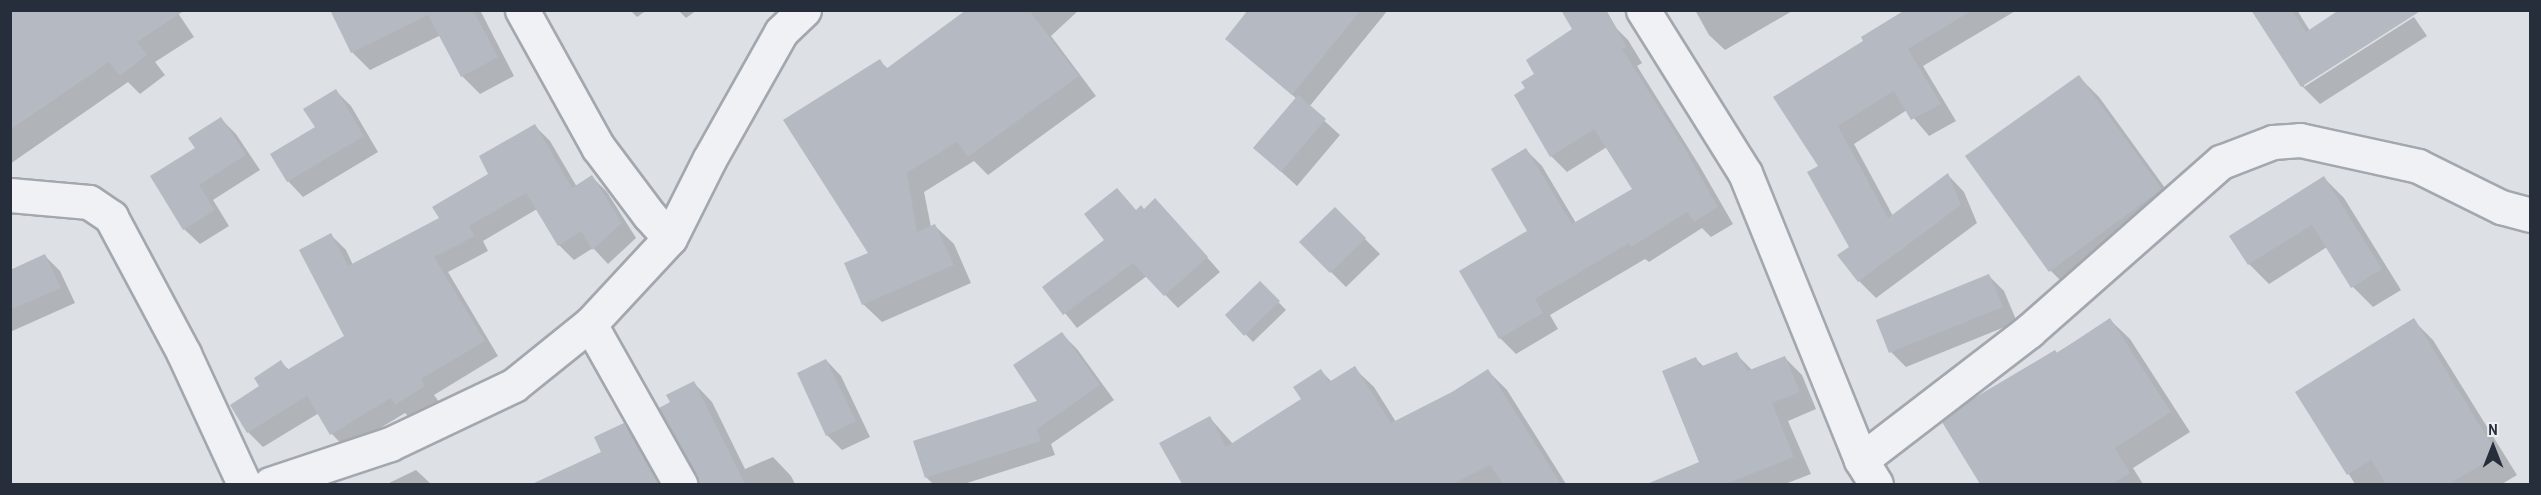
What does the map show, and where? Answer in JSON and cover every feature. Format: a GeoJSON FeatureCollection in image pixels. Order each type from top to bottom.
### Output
{"type":"FeatureCollection","features":[{"type":"Feature","properties":{"kind":"street"},"geometry":{"type":"LineString","coordinates":[[522,10],[598,147],[649,215],[670,238]]}},
{"type":"Feature","properties":{"kind":"street"},"geometry":{"type":"LineString","coordinates":[[270,484],[390,444],[514,385],[590,324],[670,238],[709,160],[781,32],[804,10]]}},
{"type":"Feature","properties":{"kind":"street"},"geometry":{"type":"LineString","coordinates":[[1643,10],[1745,173],[1868,472],[2221,162],[2273,142],[2300,140],[2418,166],[2501,207],[2530,215]]}},
{"type":"Feature","properties":{"kind":"street"},"geometry":{"type":"LineString","coordinates":[[10,195],[89,202],[111,217],[184,354],[244,484]]}},
{"type":"Feature","properties":{"kind":"street"},"geometry":{"type":"LineString","coordinates":[[590,324],[680,484]]}},
{"type":"Feature","properties":{"kind":"building"},"geometry":{"type":"Polygon","coordinates":[[[10,10],[185,10],[137,42],[147,55],[120,76],[109,62],[10,130],[10,10]]]}},
{"type":"Feature","properties":{"kind":"building"},"geometry":{"type":"Polygon","coordinates":[[[330,10],[473,10],[498,57],[461,77],[428,15],[351,53],[330,10]]]}},
{"type":"Feature","properties":{"kind":"building"},"geometry":{"type":"Polygon","coordinates":[[[966,10],[1029,10],[1079,76],[968,157],[957,142],[907,173],[917,232],[935,224],[954,265],[862,305],[844,263],[868,253],[783,120],[880,59],[886,69],[966,10]]]}},
{"type":"Feature","properties":{"kind":"building"},"geometry":{"type":"Polygon","coordinates":[[[1248,10],[1361,10],[1292,95],[1225,39],[1248,10]]]}},
{"type":"Feature","properties":{"kind":"building"},"geometry":{"type":"Polygon","coordinates":[[[1561,10],[1605,10],[1627,47],[1622,49],[1684,147],[1718,207],[1694,222],[1687,212],[1631,247],[1629,243],[1535,299],[1543,313],[1499,339],[1459,271],[1527,231],[1491,169],[1526,148],[1572,224],[1632,189],[1594,129],[1550,157],[1514,95],[1525,88],[1521,82],[1534,74],[1526,60],[1572,29],[1561,10]]]}},
{"type":"Feature","properties":{"kind":"building"},"geometry":{"type":"Polygon","coordinates":[[[1905,10],[1973,10],[1908,49],[1941,104],[1911,120],[1894,91],[1838,126],[1888,218],[1948,173],[1961,205],[1858,282],[1837,255],[1849,247],[1807,172],[1818,166],[1773,97],[1863,41],[1861,37],[1905,10]]]}},
{"type":"Feature","properties":{"kind":"building"},"geometry":{"type":"Polygon","coordinates":[[[2251,10],[2292,10],[2306,32],[2339,10],[2422,10],[2301,87],[2251,10]]]}},
{"type":"Feature","properties":{"kind":"building"},"geometry":{"type":"Polygon","coordinates":[[[2079,75],[2162,189],[2049,272],[1965,156],[2079,75]]]}},
{"type":"Feature","properties":{"kind":"building"},"geometry":{"type":"Polygon","coordinates":[[[336,89],[364,136],[287,182],[270,154],[315,127],[303,109],[336,89]]]}},
{"type":"Feature","properties":{"kind":"building"},"geometry":{"type":"Polygon","coordinates":[[[1298,95],[1326,119],[1281,172],[1253,148],[1298,95]]]}},
{"type":"Feature","properties":{"kind":"building"},"geometry":{"type":"Polygon","coordinates":[[[221,117],[246,155],[199,185],[215,210],[183,230],[150,176],[195,148],[188,138],[221,117]]]}},
{"type":"Feature","properties":{"kind":"building"},"geometry":{"type":"Polygon","coordinates":[[[535,124],[572,188],[592,175],[622,223],[592,250],[581,231],[558,246],[526,193],[469,226],[475,236],[434,257],[485,341],[421,379],[425,386],[395,405],[391,398],[330,435],[307,396],[247,433],[230,405],[259,386],[254,378],[281,360],[287,370],[344,336],[299,250],[331,233],[348,266],[439,218],[432,207],[488,174],[479,156],[535,124]]]}},
{"type":"Feature","properties":{"kind":"building"},"geometry":{"type":"Polygon","coordinates":[[[2324,176],[2382,269],[2351,288],[2312,225],[2248,265],[2229,236],[2324,176]]]}},
{"type":"Feature","properties":{"kind":"building"},"geometry":{"type":"Polygon","coordinates":[[[1117,188],[1136,210],[1141,205],[1144,209],[1155,198],[1208,257],[1164,296],[1133,263],[1063,315],[1042,287],[1104,240],[1084,214],[1117,188]]]}},
{"type":"Feature","properties":{"kind":"building"},"geometry":{"type":"Polygon","coordinates":[[[1335,207],[1366,238],[1330,273],[1299,242],[1335,207]]]}},
{"type":"Feature","properties":{"kind":"building"},"geometry":{"type":"Polygon","coordinates":[[[45,254],[61,288],[10,310],[10,270],[45,254]]]}},
{"type":"Feature","properties":{"kind":"building"},"geometry":{"type":"Polygon","coordinates":[[[1989,274],[2003,307],[1889,353],[1876,320],[1989,274]]]}},
{"type":"Feature","properties":{"kind":"building"},"geometry":{"type":"Polygon","coordinates":[[[1260,281],[1280,301],[1244,336],[1225,315],[1260,281]]]}},
{"type":"Feature","properties":{"kind":"building"},"geometry":{"type":"Polygon","coordinates":[[[2110,318],[2171,412],[2115,448],[2130,473],[2112,484],[1980,484],[1942,422],[1964,404],[2055,350],[2057,353],[2110,318]]]}},
{"type":"Feature","properties":{"kind":"building"},"geometry":{"type":"Polygon","coordinates":[[[2414,318],[2498,455],[2449,484],[2386,484],[2371,460],[2347,475],[2295,392],[2414,318]]]}},
{"type":"Feature","properties":{"kind":"building"},"geometry":{"type":"Polygon","coordinates":[[[1062,332],[1100,385],[1037,429],[1041,441],[925,478],[913,441],[1037,401],[1013,365],[1062,332]]]}},
{"type":"Feature","properties":{"kind":"building"},"geometry":{"type":"Polygon","coordinates":[[[1737,352],[1747,371],[1785,356],[1800,392],[1772,403],[1794,457],[1726,484],[1647,484],[1699,462],[1662,371],[1696,357],[1700,367],[1737,352]]]}},
{"type":"Feature","properties":{"kind":"building"},"geometry":{"type":"Polygon","coordinates":[[[826,359],[856,421],[826,436],[797,373],[826,359]]]}},
{"type":"Feature","properties":{"kind":"building"},"geometry":{"type":"Polygon","coordinates":[[[1355,366],[1391,423],[1452,392],[1488,369],[1561,484],[1503,484],[1490,465],[1453,484],[1182,484],[1159,443],[1210,416],[1226,447],[1301,399],[1293,387],[1321,369],[1329,382],[1355,366]]]}},
{"type":"Feature","properties":{"kind":"building"},"geometry":{"type":"Polygon","coordinates":[[[694,381],[745,484],[699,484],[659,408],[670,402],[666,395],[694,381]]]}},
{"type":"Feature","properties":{"kind":"building"},"geometry":{"type":"Polygon","coordinates":[[[624,423],[659,484],[532,484],[601,452],[594,437],[624,423]]]}}]}
